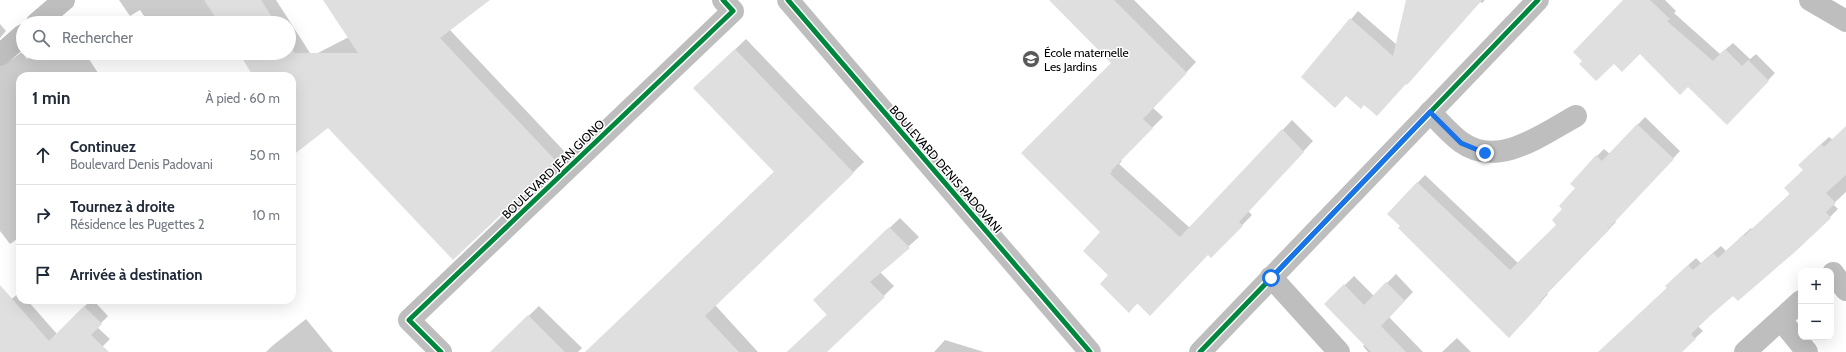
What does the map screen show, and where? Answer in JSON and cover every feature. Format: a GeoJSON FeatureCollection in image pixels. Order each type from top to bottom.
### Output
{"type":"FeatureCollection","features":[{"type":"Feature","properties":{"kind":"street"},"geometry":{"type":"LineString","coordinates":[[45,16],[64,0]]}},
{"type":"Feature","properties":{"kind":"street","name":"BOULEVARD JEAN GIONO"},"geometry":{"type":"LineString","coordinates":[[441,352],[410,320],[733,11],[723,0]]}},
{"type":"Feature","properties":{"kind":"street","name":"BOULEVARD DENIS PADOVANI"},"geometry":{"type":"LineString","coordinates":[[788,0],[1090,352]]}},
{"type":"Feature","properties":{"kind":"street"},"geometry":{"type":"LineString","coordinates":[[1200,352],[1538,0]]}},
{"type":"Feature","properties":{"kind":"street"},"geometry":{"type":"LineString","coordinates":[[1810,0],[1846,21]]}},
{"type":"Feature","properties":{"kind":"street"},"geometry":{"type":"LineString","coordinates":[[0,55],[16,41]]}},
{"type":"Feature","properties":{"kind":"street"},"geometry":{"type":"LineString","coordinates":[[1430,112],[1461,143],[1485,153],[1520,147],[1576,116]]}},
{"type":"Feature","properties":{"kind":"street"},"geometry":{"type":"LineString","coordinates":[[1837,269],[1846,290]]}},
{"type":"Feature","properties":{"kind":"street"},"geometry":{"type":"LineString","coordinates":[[1271,278],[1340,352]]}},
{"type":"Feature","properties":{"kind":"street"},"geometry":{"type":"LineString","coordinates":[[1745,352],[1799,304]]}},
{"type":"Feature","properties":{"kind":"street"},"geometry":{"type":"LineString","coordinates":[[1781,320],[1807,352]]}},
{"type":"Feature","properties":{"kind":"building"},"geometry":{"type":"Polygon","coordinates":[[[204,0],[261,0],[271,16],[214,16],[204,0]]]}},
{"type":"Feature","properties":{"kind":"building"},"geometry":{"type":"Polygon","coordinates":[[[323,0],[490,0],[440,38],[557,162],[453,260],[328,128],[296,153],[296,72],[251,72],[243,60],[296,60],[296,53],[358,53],[323,0]]]}},
{"type":"Feature","properties":{"kind":"building"},"geometry":{"type":"Polygon","coordinates":[[[1049,0],[1114,0],[1187,73],[1143,119],[1153,128],[1111,171],[1112,172],[1110,174],[1180,237],[1282,129],[1304,152],[1239,222],[1243,226],[1211,258],[1208,255],[1150,316],[1137,303],[1129,313],[1100,284],[1108,275],[1083,251],[1100,232],[1021,153],[1111,63],[1049,0]]]}},
{"type":"Feature","properties":{"kind":"building"},"geometry":{"type":"Polygon","coordinates":[[[1406,0],[1482,0],[1407,85],[1406,84],[1377,116],[1364,105],[1361,109],[1346,96],[1335,108],[1301,77],[1350,18],[1393,56],[1406,0]]]}},
{"type":"Feature","properties":{"kind":"building"},"geometry":{"type":"Polygon","coordinates":[[[1623,0],[1650,0],[1670,19],[1667,21],[1713,61],[1725,49],[1742,66],[1748,60],[1769,81],[1727,125],[1688,87],[1680,95],[1640,54],[1622,72],[1614,64],[1596,81],[1579,64],[1582,61],[1573,52],[1623,0]]]}},
{"type":"Feature","properties":{"kind":"building"},"geometry":{"type":"Polygon","coordinates":[[[735,49],[854,173],[705,316],[739,352],[585,352],[774,172],[693,88],[735,49]]]}},
{"type":"Feature","properties":{"kind":"building"},"geometry":{"type":"Polygon","coordinates":[[[1637,124],[1674,159],[1608,229],[1609,230],[1540,301],[1542,302],[1509,338],[1398,228],[1400,226],[1387,214],[1417,182],[1510,270],[1556,225],[1552,220],[1562,209],[1559,206],[1575,188],[1570,184],[1596,155],[1602,161],[1637,124]]]}},
{"type":"Feature","properties":{"kind":"building"},"geometry":{"type":"Polygon","coordinates":[[[1846,126],[1846,175],[1826,193],[1836,203],[1826,212],[1831,218],[1796,251],[1738,301],[1733,296],[1712,314],[1691,334],[1696,339],[1682,352],[1598,352],[1667,288],[1665,286],[1688,265],[1693,270],[1713,253],[1718,258],[1743,235],[1744,236],[1790,194],[1784,188],[1803,170],[1798,165],[1821,144],[1824,147],[1846,126]]]}},
{"type":"Feature","properties":{"kind":"building"},"geometry":{"type":"Polygon","coordinates":[[[889,227],[910,248],[870,282],[885,297],[827,352],[787,352],[827,315],[813,300],[889,227]]]}},
{"type":"Feature","properties":{"kind":"building"},"geometry":{"type":"Polygon","coordinates":[[[1386,282],[1405,301],[1381,326],[1406,352],[1371,352],[1324,304],[1344,284],[1364,305],[1386,282]]]}},
{"type":"Feature","properties":{"kind":"building"},"geometry":{"type":"Polygon","coordinates":[[[0,285],[49,341],[84,306],[102,324],[91,335],[109,352],[0,352],[0,285]]]}},
{"type":"Feature","properties":{"kind":"building"},"geometry":{"type":"Polygon","coordinates":[[[528,315],[565,352],[490,352],[528,315]]]}},
{"type":"Feature","properties":{"kind":"cycle path"},"geometry":{"type":"LineString","coordinates":[[441,352],[409,320],[733,11],[723,0]]}},
{"type":"Feature","properties":{"kind":"cycle path"},"geometry":{"type":"LineString","coordinates":[[788,0],[1090,352]]}},
{"type":"Feature","properties":{"kind":"cycle path"},"geometry":{"type":"LineString","coordinates":[[1200,352],[1538,0]]}},
{"type":"Feature","properties":{"kind":"place","name":"École maternelle Les Jardins"},"geometry":{"type":"Point","coordinates":[1031,59]}},
{"type":"Feature","properties":{"kind":"route"},"geometry":{"type":"LineString","coordinates":[[1271,278],[1430,112],[1461,143],[1485,153]]}}]}
